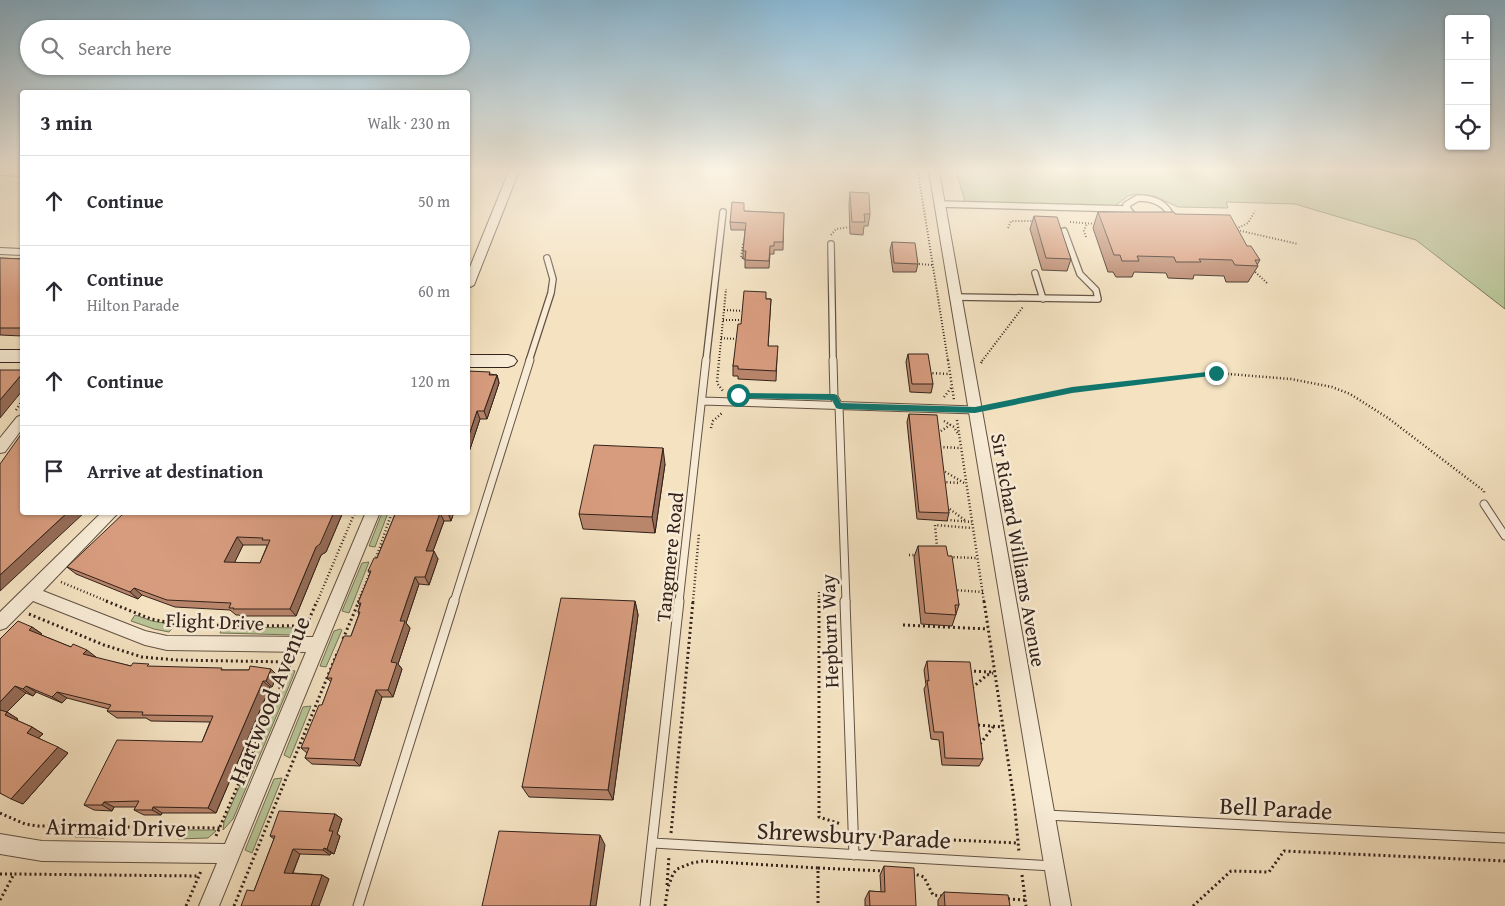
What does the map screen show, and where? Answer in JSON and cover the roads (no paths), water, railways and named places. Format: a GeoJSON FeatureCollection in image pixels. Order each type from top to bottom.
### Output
{"type":"FeatureCollection","features":[{"type":"Feature","properties":{"kind":"street"},"geometry":{"type":"LineString","coordinates":[[470,280],[497,213]]}},
{"type":"Feature","properties":{"kind":"street","name":"Sir Richard Williams Avenue"},"geometry":{"type":"LineString","coordinates":[[941,213],[1061,906]]}},
{"type":"Feature","properties":{"kind":"street"},"geometry":{"type":"LineString","coordinates":[[0,251],[20,252]]}},
{"type":"Feature","properties":{"kind":"street"},"geometry":{"type":"LineString","coordinates":[[0,356],[20,356]]}},
{"type":"Feature","properties":{"kind":"street"},"geometry":{"type":"LineString","coordinates":[[470,361],[508,361]]}},
{"type":"Feature","properties":{"kind":"street"},"geometry":{"type":"LineString","coordinates":[[0,448],[20,423]]}},
{"type":"Feature","properties":{"kind":"street"},"geometry":{"type":"LineString","coordinates":[[0,623],[109,515]]}},
{"type":"Feature","properties":{"kind":"street","name":"Hartwood Avenue"},"geometry":{"type":"LineString","coordinates":[[209,906],[371,515]]}},
{"type":"Feature","properties":{"kind":"street","name":"Flight Drive"},"geometry":{"type":"LineString","coordinates":[[30,593],[145,638],[167,643],[318,644]]}},
{"type":"Feature","properties":{"kind":"street","name":"Airmaid Drive"},"geometry":{"type":"LineString","coordinates":[[2,848],[42,851],[231,854]]}},
{"type":"Feature","properties":{"kind":"lane","name":"Tangmere Road"},"geometry":{"type":"LineString","coordinates":[[645,906],[723,213]]}},
{"type":"Feature","properties":{"kind":"lane"},"geometry":{"type":"LineString","coordinates":[[1130,213],[1134,217],[1147,222],[1161,221],[1169,216],[1168,213]]}},
{"type":"Feature","properties":{"kind":"lane"},"geometry":{"type":"LineString","coordinates":[[955,296],[1098,299],[1096,290],[1080,274],[1064,231]]}},
{"type":"Feature","properties":{"kind":"lane","name":"Hepburn Way"},"geometry":{"type":"LineString","coordinates":[[831,244],[834,397],[839,406],[854,855]]}},
{"type":"Feature","properties":{"kind":"lane"},"geometry":{"type":"LineString","coordinates":[[358,906],[551,294],[553,279],[547,258]]}},
{"type":"Feature","properties":{"kind":"lane"},"geometry":{"type":"LineString","coordinates":[[1035,273],[1043,299]]}},
{"type":"Feature","properties":{"kind":"lane"},"geometry":{"type":"LineString","coordinates":[[703,401],[975,410]]}},
{"type":"Feature","properties":{"kind":"lane"},"geometry":{"type":"LineString","coordinates":[[1484,504],[1505,536]]}},
{"type":"Feature","properties":{"kind":"lane","name":"Bell Parade"},"geometry":{"type":"LineString","coordinates":[[1045,815],[1166,823],[1505,838]]}},
{"type":"Feature","properties":{"kind":"lane","name":"Shrewsbury Parade"},"geometry":{"type":"LineString","coordinates":[[653,843],[1054,866]]}}]}
